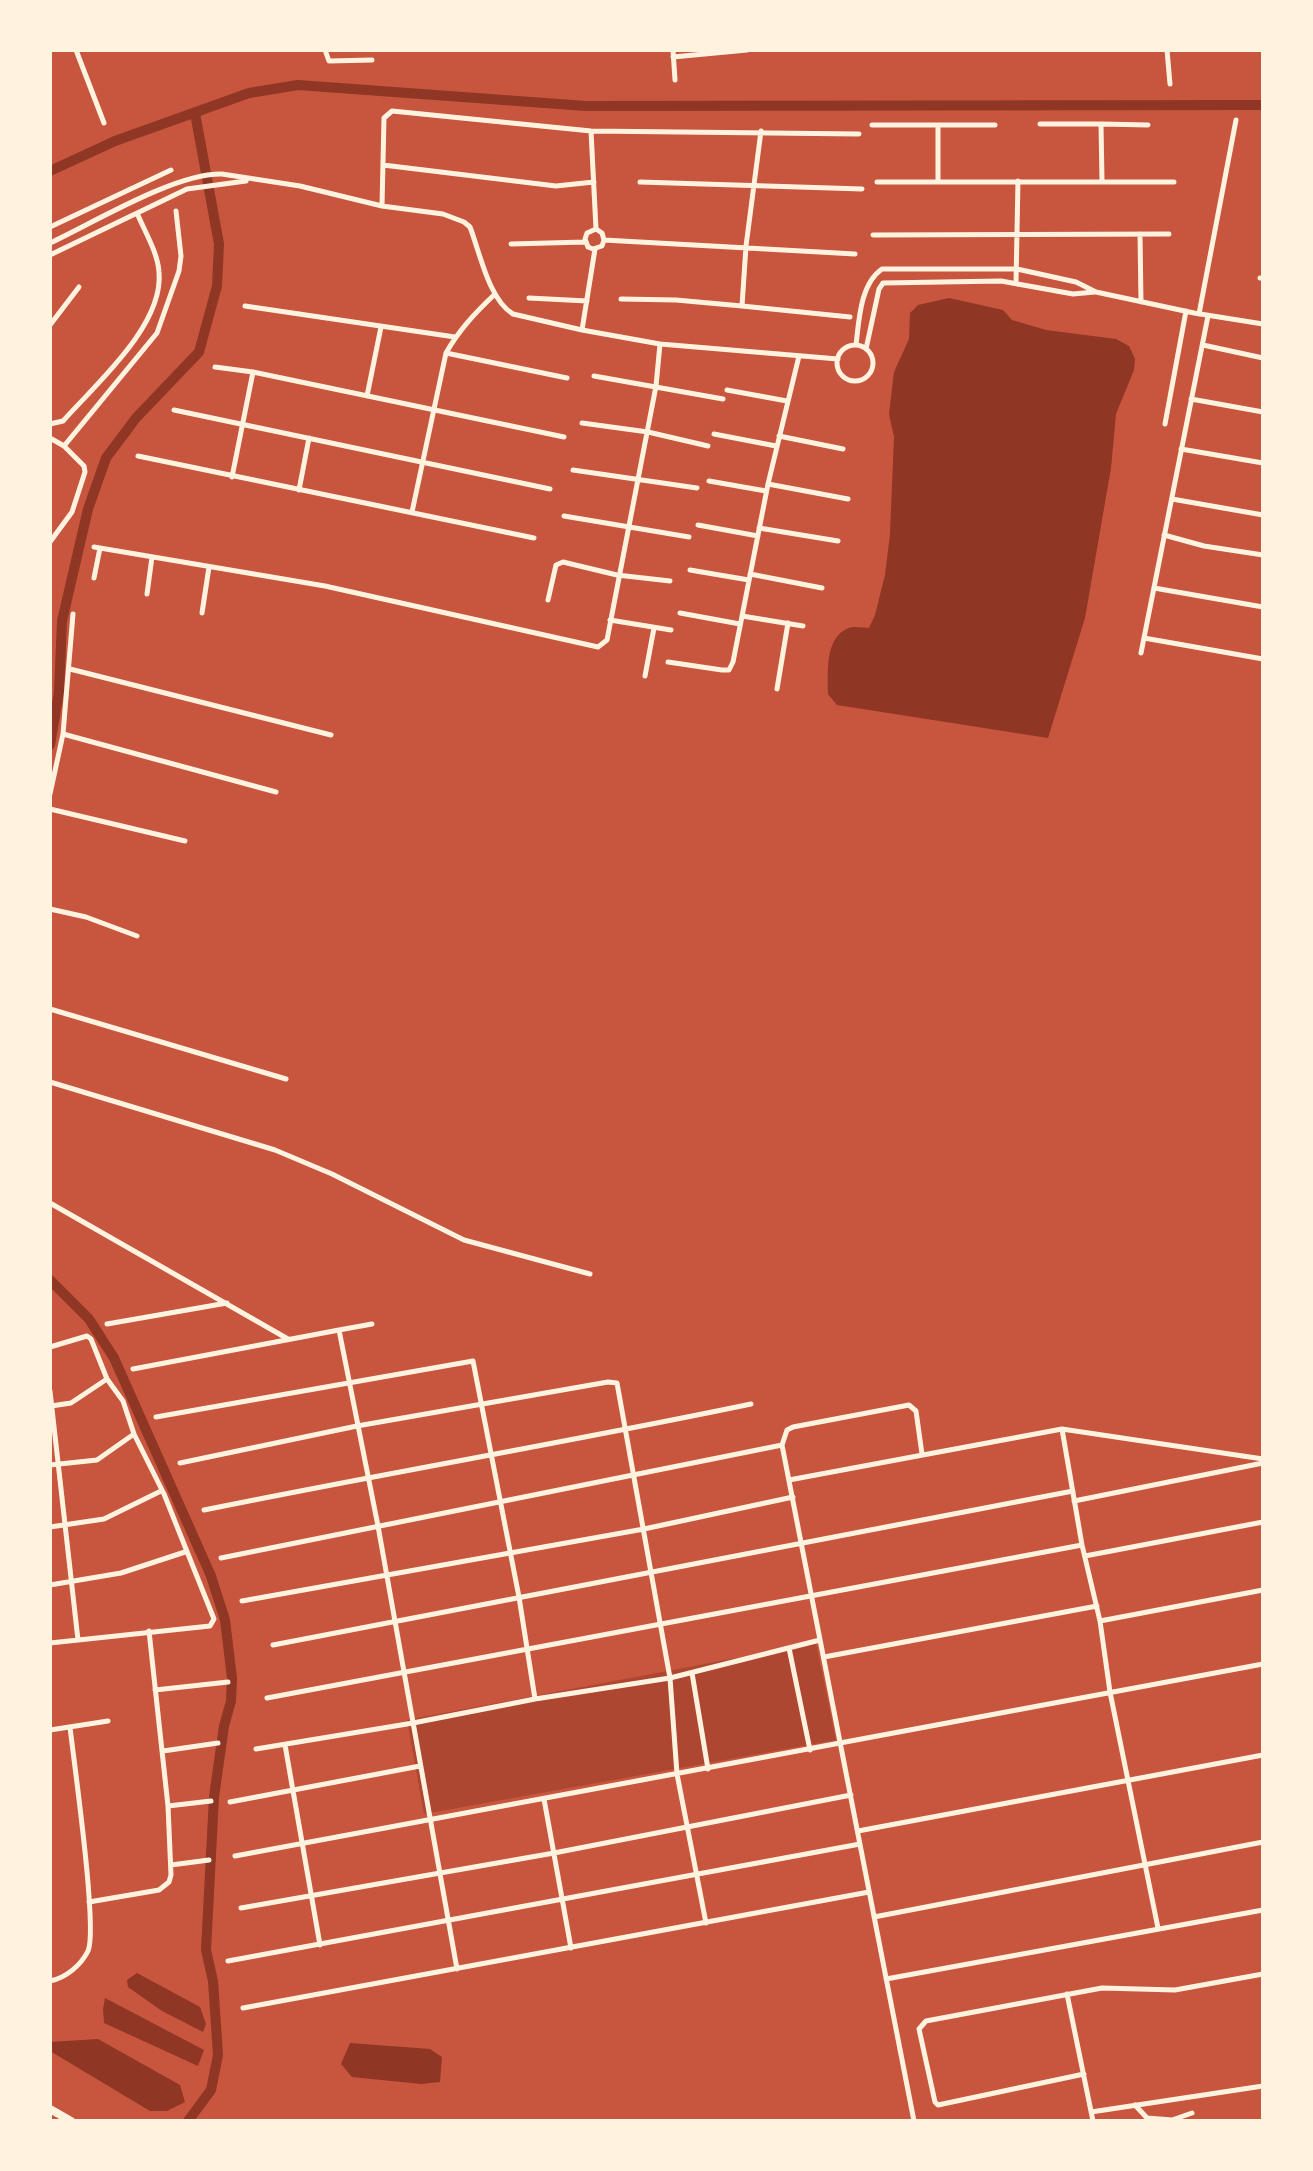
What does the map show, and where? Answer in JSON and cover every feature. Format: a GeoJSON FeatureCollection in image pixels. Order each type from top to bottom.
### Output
{"type":"FeatureCollection","features":[{"type":"Feature","properties":{"kind":"main road"},"geometry":{"type":"LineString","coordinates":[[50,2109],[71,2121]]}},
{"type":"Feature","properties":{"kind":"street"},"geometry":{"type":"LineString","coordinates":[[76,50],[104,123]]}},
{"type":"Feature","properties":{"kind":"street"},"geometry":{"type":"LineString","coordinates":[[325,50],[329,61],[372,60]]}},
{"type":"Feature","properties":{"kind":"street"},"geometry":{"type":"LineString","coordinates":[[675,80],[673,54],[747,50]]}},
{"type":"Feature","properties":{"kind":"street"},"geometry":{"type":"LineString","coordinates":[[1167,50],[1170,84]]}},
{"type":"Feature","properties":{"kind":"street"},"geometry":{"type":"LineString","coordinates":[[382,206],[384,118],[392,111],[591,131],[859,134]]}},
{"type":"Feature","properties":{"kind":"street"},"geometry":{"type":"LineString","coordinates":[[1199,314],[1236,120]]}},
{"type":"Feature","properties":{"kind":"street"},"geometry":{"type":"LineString","coordinates":[[1040,124],[1148,125]]}},
{"type":"Feature","properties":{"kind":"street"},"geometry":{"type":"LineString","coordinates":[[1101,124],[1102,181]]}},
{"type":"Feature","properties":{"kind":"street"},"geometry":{"type":"LineString","coordinates":[[872,125],[995,125]]}},
{"type":"Feature","properties":{"kind":"street"},"geometry":{"type":"LineString","coordinates":[[938,126],[938,181]]}},
{"type":"Feature","properties":{"kind":"street"},"geometry":{"type":"LineString","coordinates":[[591,131],[596,229]]}},
{"type":"Feature","properties":{"kind":"street"},"geometry":{"type":"LineString","coordinates":[[742,306],[746,246],[761,131]]}},
{"type":"Feature","properties":{"kind":"street"},"geometry":{"type":"LineString","coordinates":[[383,165],[556,186],[594,182]]}},
{"type":"Feature","properties":{"kind":"street"},"geometry":{"type":"LineString","coordinates":[[50,227],[171,170]]}},
{"type":"Feature","properties":{"kind":"street"},"geometry":{"type":"LineString","coordinates":[[50,243],[191,177],[222,174],[300,186],[382,206],[443,214],[464,222],[470,227],[494,295],[505,310],[513,314],[660,344],[838,359]]}},
{"type":"Feature","properties":{"kind":"street"},"geometry":{"type":"LineString","coordinates":[[50,255],[194,187],[255,180]]}},
{"type":"Feature","properties":{"kind":"street"},"geometry":{"type":"LineString","coordinates":[[1016,283],[1018,181]]}},
{"type":"Feature","properties":{"kind":"street"},"geometry":{"type":"LineString","coordinates":[[640,182],[862,189]]}},
{"type":"Feature","properties":{"kind":"street"},"geometry":{"type":"LineString","coordinates":[[877,182],[1174,182]]}},
{"type":"Feature","properties":{"kind":"street"},"geometry":{"type":"LineString","coordinates":[[64,446],[157,333],[179,271],[181,256],[176,211]]}},
{"type":"Feature","properties":{"kind":"street"},"geometry":{"type":"LineString","coordinates":[[50,424],[63,421],[144,328],[156,294],[159,270],[137,213]]}},
{"type":"Feature","properties":{"kind":"street"},"geometry":{"type":"LineString","coordinates":[[596,229],[602,233],[604,240],[602,246],[595,249],[585,242],[587,233],[596,229]]}},
{"type":"Feature","properties":{"kind":"street"},"geometry":{"type":"LineString","coordinates":[[1140,234],[1141,302]]}},
{"type":"Feature","properties":{"kind":"street"},"geometry":{"type":"LineString","coordinates":[[873,235],[1169,234]]}},
{"type":"Feature","properties":{"kind":"street"},"geometry":{"type":"LineString","coordinates":[[604,240],[855,254]]}},
{"type":"Feature","properties":{"kind":"street"},"geometry":{"type":"LineString","coordinates":[[511,244],[585,242]]}},
{"type":"Feature","properties":{"kind":"street"},"geometry":{"type":"LineString","coordinates":[[582,330],[595,249]]}},
{"type":"Feature","properties":{"kind":"street"},"geometry":{"type":"LineString","coordinates":[[856,345],[868,285],[874,274],[882,269],[1017,269],[1076,282],[1096,292],[1208,316],[1263,324]]}},
{"type":"Feature","properties":{"kind":"street"},"geometry":{"type":"LineString","coordinates":[[866,349],[883,283],[1001,281],[1073,294],[1096,292]]}},
{"type":"Feature","properties":{"kind":"street"},"geometry":{"type":"LineString","coordinates":[[50,325],[79,287]]}},
{"type":"Feature","properties":{"kind":"street"},"geometry":{"type":"LineString","coordinates":[[412,512],[446,353],[455,337],[494,295]]}},
{"type":"Feature","properties":{"kind":"street"},"geometry":{"type":"LineString","coordinates":[[529,298],[587,301]]}},
{"type":"Feature","properties":{"kind":"street"},"geometry":{"type":"LineString","coordinates":[[621,299],[676,300],[850,317]]}},
{"type":"Feature","properties":{"kind":"street"},"geometry":{"type":"LineString","coordinates":[[245,306],[455,337]]}},
{"type":"Feature","properties":{"kind":"street"},"geometry":{"type":"LineString","coordinates":[[1165,424],[1186,311]]}},
{"type":"Feature","properties":{"kind":"street"},"geometry":{"type":"LineString","coordinates":[[1141,653],[1208,316]]}},
{"type":"Feature","properties":{"kind":"street"},"geometry":{"type":"LineString","coordinates":[[367,396],[381,327]]}},
{"type":"Feature","properties":{"kind":"street"},"geometry":{"type":"LineString","coordinates":[[94,578],[97,548],[325,586],[598,647],[605,643],[629,528],[656,386],[660,344]]}},
{"type":"Feature","properties":{"kind":"street"},"geometry":{"type":"LineString","coordinates":[[856,345],[866,349],[873,362],[867,376],[853,381],[841,373],[838,359],[844,349],[856,345]]}},
{"type":"Feature","properties":{"kind":"street"},"geometry":{"type":"LineString","coordinates":[[1203,345],[1263,358]]}},
{"type":"Feature","properties":{"kind":"street"},"geometry":{"type":"LineString","coordinates":[[446,353],[567,378]]}},
{"type":"Feature","properties":{"kind":"street"},"geometry":{"type":"LineString","coordinates":[[668,662],[729,670],[733,662],[766,491],[799,356]]}},
{"type":"Feature","properties":{"kind":"street"},"geometry":{"type":"LineString","coordinates":[[215,367],[253,372],[564,437]]}},
{"type":"Feature","properties":{"kind":"street"},"geometry":{"type":"LineString","coordinates":[[232,477],[253,372]]}},
{"type":"Feature","properties":{"kind":"street"},"geometry":{"type":"LineString","coordinates":[[594,376],[723,399]]}},
{"type":"Feature","properties":{"kind":"street"},"geometry":{"type":"LineString","coordinates":[[727,390],[787,401]]}},
{"type":"Feature","properties":{"kind":"street"},"geometry":{"type":"LineString","coordinates":[[1191,399],[1263,412]]}},
{"type":"Feature","properties":{"kind":"street"},"geometry":{"type":"LineString","coordinates":[[174,410],[550,489]]}},
{"type":"Feature","properties":{"kind":"street"},"geometry":{"type":"LineString","coordinates":[[582,423],[648,432],[708,446]]}},
{"type":"Feature","properties":{"kind":"street"},"geometry":{"type":"LineString","coordinates":[[714,434],[776,446]]}},
{"type":"Feature","properties":{"kind":"street"},"geometry":{"type":"LineString","coordinates":[[779,436],[843,449]]}},
{"type":"Feature","properties":{"kind":"street"},"geometry":{"type":"LineString","coordinates":[[50,438],[64,446],[84,466],[85,472],[72,512],[50,542]]}},
{"type":"Feature","properties":{"kind":"street"},"geometry":{"type":"LineString","coordinates":[[299,490],[309,438]]}},
{"type":"Feature","properties":{"kind":"street"},"geometry":{"type":"LineString","coordinates":[[1181,449],[1263,463]]}},
{"type":"Feature","properties":{"kind":"street"},"geometry":{"type":"LineString","coordinates":[[138,456],[534,538]]}},
{"type":"Feature","properties":{"kind":"street"},"geometry":{"type":"LineString","coordinates":[[573,470],[697,488]]}},
{"type":"Feature","properties":{"kind":"street"},"geometry":{"type":"LineString","coordinates":[[709,481],[766,491]]}},
{"type":"Feature","properties":{"kind":"street"},"geometry":{"type":"LineString","coordinates":[[768,484],[848,499]]}},
{"type":"Feature","properties":{"kind":"street"},"geometry":{"type":"LineString","coordinates":[[1172,499],[1263,515]]}},
{"type":"Feature","properties":{"kind":"street"},"geometry":{"type":"LineString","coordinates":[[564,516],[689,537]]}},
{"type":"Feature","properties":{"kind":"street"},"geometry":{"type":"LineString","coordinates":[[698,525],[838,541]]}},
{"type":"Feature","properties":{"kind":"street"},"geometry":{"type":"LineString","coordinates":[[1164,535],[1204,546],[1263,555]]}},
{"type":"Feature","properties":{"kind":"street"},"geometry":{"type":"LineString","coordinates":[[147,594],[152,557]]}},
{"type":"Feature","properties":{"kind":"street"},"geometry":{"type":"LineString","coordinates":[[548,600],[559,563],[617,575],[670,581]]}},
{"type":"Feature","properties":{"kind":"street"},"geometry":{"type":"LineString","coordinates":[[202,613],[209,567]]}},
{"type":"Feature","properties":{"kind":"street"},"geometry":{"type":"LineString","coordinates":[[690,570],[822,588]]}},
{"type":"Feature","properties":{"kind":"street"},"geometry":{"type":"LineString","coordinates":[[1154,588],[1263,607]]}},
{"type":"Feature","properties":{"kind":"street"},"geometry":{"type":"LineString","coordinates":[[680,613],[740,624]]}},
{"type":"Feature","properties":{"kind":"street"},"geometry":{"type":"LineString","coordinates":[[50,794],[63,734],[73,614]]}},
{"type":"Feature","properties":{"kind":"street"},"geometry":{"type":"LineString","coordinates":[[742,616],[803,626]]}},
{"type":"Feature","properties":{"kind":"street"},"geometry":{"type":"LineString","coordinates":[[610,620],[671,630]]}},
{"type":"Feature","properties":{"kind":"street"},"geometry":{"type":"LineString","coordinates":[[777,689],[788,623]]}},
{"type":"Feature","properties":{"kind":"street"},"geometry":{"type":"LineString","coordinates":[[645,676],[654,628]]}},
{"type":"Feature","properties":{"kind":"street"},"geometry":{"type":"LineString","coordinates":[[1144,638],[1263,659]]}},
{"type":"Feature","properties":{"kind":"street"},"geometry":{"type":"LineString","coordinates":[[70,669],[331,735]]}},
{"type":"Feature","properties":{"kind":"street"},"geometry":{"type":"LineString","coordinates":[[63,734],[276,792]]}},
{"type":"Feature","properties":{"kind":"street"},"geometry":{"type":"LineString","coordinates":[[50,809],[185,841]]}},
{"type":"Feature","properties":{"kind":"street"},"geometry":{"type":"LineString","coordinates":[[50,909],[86,917],[137,936]]}},
{"type":"Feature","properties":{"kind":"street"},"geometry":{"type":"LineString","coordinates":[[50,1009],[286,1079]]}},
{"type":"Feature","properties":{"kind":"street"},"geometry":{"type":"LineString","coordinates":[[50,1082],[275,1150],[332,1174],[464,1240],[590,1274]]}},
{"type":"Feature","properties":{"kind":"street"},"geometry":{"type":"LineString","coordinates":[[50,1203],[288,1339]]}},
{"type":"Feature","properties":{"kind":"street"},"geometry":{"type":"LineString","coordinates":[[107,1324],[227,1303]]}},
{"type":"Feature","properties":{"kind":"street"},"geometry":{"type":"LineString","coordinates":[[133,1369],[372,1324]]}},
{"type":"Feature","properties":{"kind":"street"},"geometry":{"type":"LineString","coordinates":[[339,1330],[378,1526],[457,1969]]}},
{"type":"Feature","properties":{"kind":"street"},"geometry":{"type":"LineString","coordinates":[[50,1347],[89,1337],[107,1379],[123,1401],[213,1622],[210,1626],[50,1643]]}},
{"type":"Feature","properties":{"kind":"street"},"geometry":{"type":"LineString","coordinates":[[156,1417],[472,1361],[519,1597],[535,1699]]}},
{"type":"Feature","properties":{"kind":"street"},"geometry":{"type":"LineString","coordinates":[[51,1406],[71,1403],[107,1379]]}},
{"type":"Feature","properties":{"kind":"street"},"geometry":{"type":"LineString","coordinates":[[180,1463],[357,1426],[614,1381],[619,1387],[670,1678],[677,1774],[706,1923]]}},
{"type":"Feature","properties":{"kind":"street"},"geometry":{"type":"LineString","coordinates":[[50,1391],[78,1640]]}},
{"type":"Feature","properties":{"kind":"street"},"geometry":{"type":"LineString","coordinates":[[204,1510],[751,1404]]}},
{"type":"Feature","properties":{"kind":"street"},"geometry":{"type":"LineString","coordinates":[[914,2121],[782,1445],[787,1430],[793,1427],[909,1405],[916,1411],[922,1454]]}},
{"type":"Feature","properties":{"kind":"street"},"geometry":{"type":"LineString","coordinates":[[1062,1429],[1082,1545],[1100,1621],[1110,1692],[1158,1928]]}},
{"type":"Feature","properties":{"kind":"street"},"geometry":{"type":"LineString","coordinates":[[789,1480],[1062,1429],[1263,1461]]}},
{"type":"Feature","properties":{"kind":"street"},"geometry":{"type":"LineString","coordinates":[[50,1465],[97,1460],[134,1434]]}},
{"type":"Feature","properties":{"kind":"street"},"geometry":{"type":"LineString","coordinates":[[221,1558],[782,1445]]}},
{"type":"Feature","properties":{"kind":"street"},"geometry":{"type":"LineString","coordinates":[[1074,1501],[1263,1461]]}},
{"type":"Feature","properties":{"kind":"street"},"geometry":{"type":"LineString","coordinates":[[50,1527],[104,1519],[161,1491]]}},
{"type":"Feature","properties":{"kind":"street"},"geometry":{"type":"LineString","coordinates":[[273,1645],[1073,1491]]}},
{"type":"Feature","properties":{"kind":"street"},"geometry":{"type":"LineString","coordinates":[[242,1601],[644,1529],[793,1497]]}},
{"type":"Feature","properties":{"kind":"street"},"geometry":{"type":"LineString","coordinates":[[1085,1556],[1263,1522]]}},
{"type":"Feature","properties":{"kind":"street"},"geometry":{"type":"LineString","coordinates":[[267,1698],[1082,1545]]}},
{"type":"Feature","properties":{"kind":"street"},"geometry":{"type":"LineString","coordinates":[[50,1585],[121,1573],[185,1552]]}},
{"type":"Feature","properties":{"kind":"street"},"geometry":{"type":"LineString","coordinates":[[1100,1621],[1263,1590]]}},
{"type":"Feature","properties":{"kind":"street"},"geometry":{"type":"LineString","coordinates":[[824,1657],[1097,1606]]}},
{"type":"Feature","properties":{"kind":"street"},"geometry":{"type":"LineString","coordinates":[[89,1902],[159,1890],[169,1882],[168,1806],[149,1631]]}},
{"type":"Feature","properties":{"kind":"street"},"geometry":{"type":"LineString","coordinates":[[256,1749],[670,1678],[820,1640]]}},
{"type":"Feature","properties":{"kind":"street"},"geometry":{"type":"LineString","coordinates":[[789,1648],[810,1750]]}},
{"type":"Feature","properties":{"kind":"street"},"geometry":{"type":"LineString","coordinates":[[235,1856],[1263,1664]]}},
{"type":"Feature","properties":{"kind":"street"},"geometry":{"type":"LineString","coordinates":[[692,1673],[708,1769]]}},
{"type":"Feature","properties":{"kind":"street"},"geometry":{"type":"LineString","coordinates":[[155,1690],[228,1682]]}},
{"type":"Feature","properties":{"kind":"street"},"geometry":{"type":"LineString","coordinates":[[50,1730],[108,1721]]}},
{"type":"Feature","properties":{"kind":"street"},"geometry":{"type":"LineString","coordinates":[[50,1981],[67,1975],[87,1952],[91,1933],[70,1727]]}},
{"type":"Feature","properties":{"kind":"street"},"geometry":{"type":"LineString","coordinates":[[163,1751],[218,1743]]}},
{"type":"Feature","properties":{"kind":"street"},"geometry":{"type":"LineString","coordinates":[[285,1744],[320,1945]]}},
{"type":"Feature","properties":{"kind":"street"},"geometry":{"type":"LineString","coordinates":[[858,1831],[1263,1755]]}},
{"type":"Feature","properties":{"kind":"street"},"geometry":{"type":"LineString","coordinates":[[230,1802],[420,1766]]}},
{"type":"Feature","properties":{"kind":"street"},"geometry":{"type":"LineString","coordinates":[[241,1908],[554,1853],[851,1795]]}},
{"type":"Feature","properties":{"kind":"street"},"geometry":{"type":"LineString","coordinates":[[544,1799],[571,1948]]}},
{"type":"Feature","properties":{"kind":"street"},"geometry":{"type":"LineString","coordinates":[[168,1806],[211,1801]]}},
{"type":"Feature","properties":{"kind":"street"},"geometry":{"type":"LineString","coordinates":[[874,1917],[1263,1842]]}},
{"type":"Feature","properties":{"kind":"street"},"geometry":{"type":"LineString","coordinates":[[228,1961],[860,1844]]}},
{"type":"Feature","properties":{"kind":"street"},"geometry":{"type":"LineString","coordinates":[[171,1865],[209,1860]]}},
{"type":"Feature","properties":{"kind":"street"},"geometry":{"type":"LineString","coordinates":[[243,2008],[869,1892]]}},
{"type":"Feature","properties":{"kind":"street"},"geometry":{"type":"LineString","coordinates":[[886,1979],[1263,1910]]}},
{"type":"Feature","properties":{"kind":"street"},"geometry":{"type":"LineString","coordinates":[[1084,2074],[938,2105],[920,2025],[926,2021],[1112,1987],[1175,1990],[1263,1974]]}},
{"type":"Feature","properties":{"kind":"street"},"geometry":{"type":"LineString","coordinates":[[1067,1994],[1093,2121]]}},
{"type":"Feature","properties":{"kind":"street"},"geometry":{"type":"LineString","coordinates":[[1091,2112],[1263,2086]]}},
{"type":"Feature","properties":{"kind":"street"},"geometry":{"type":"LineString","coordinates":[[1135,2105],[1147,2118],[1172,2120],[1192,2113]]}},
{"type":"Feature","properties":{"kind":"shaded area"},"geometry":{"type":"Polygon","coordinates":[[[949,298],[1003,310],[1012,320],[1046,330],[1116,339],[1129,346],[1135,359],[1134,370],[1116,414],[1111,468],[1085,618],[1048,738],[837,705],[828,694],[829,657],[835,639],[849,628],[869,628],[885,575],[894,437],[889,414],[894,372],[909,339],[910,313],[918,305],[949,298]]]}},
{"type":"Feature","properties":{"kind":"shaded area"},"geometry":{"type":"Polygon","coordinates":[[[816,1643],[836,1740],[424,1814],[407,1720],[816,1643]]]}},
{"type":"Feature","properties":{"kind":"shaded area"},"geometry":{"type":"Polygon","coordinates":[[[137,1973],[200,2007],[206,2024],[203,2032],[162,2011],[128,1987],[127,1980],[137,1973]]]}},
{"type":"Feature","properties":{"kind":"shaded area"},"geometry":{"type":"Polygon","coordinates":[[[105,1998],[204,2050],[198,2066],[104,2023],[105,1998]]]}},
{"type":"Feature","properties":{"kind":"shaded area"},"geometry":{"type":"Polygon","coordinates":[[[98,2039],[180,2085],[185,2102],[167,2111],[150,2111],[50,2051],[50,2042],[98,2039]]]}},
{"type":"Feature","properties":{"kind":"shaded area"},"geometry":{"type":"Polygon","coordinates":[[[350,2043],[430,2049],[442,2057],[440,2082],[421,2084],[352,2077],[341,2064],[350,2043]]]}},
{"type":"Feature","properties":{"kind":"waterway"},"geometry":{"type":"LineString","coordinates":[[50,171],[115,141],[249,93],[298,85],[586,106],[1263,105]]}},
{"type":"Feature","properties":{"kind":"waterway"},"geometry":{"type":"LineString","coordinates":[[50,745],[59,692],[62,621],[88,509],[106,458],[136,418],[199,352],[217,286],[219,244],[195,113]]}},
{"type":"Feature","properties":{"kind":"waterway"},"geometry":{"type":"LineString","coordinates":[[50,1280],[89,1319],[114,1358],[211,1576],[225,1620],[232,1678],[231,1701],[224,1726],[214,1797],[206,1950],[213,1981],[218,2055],[211,2090],[188,2121]]}}]}
